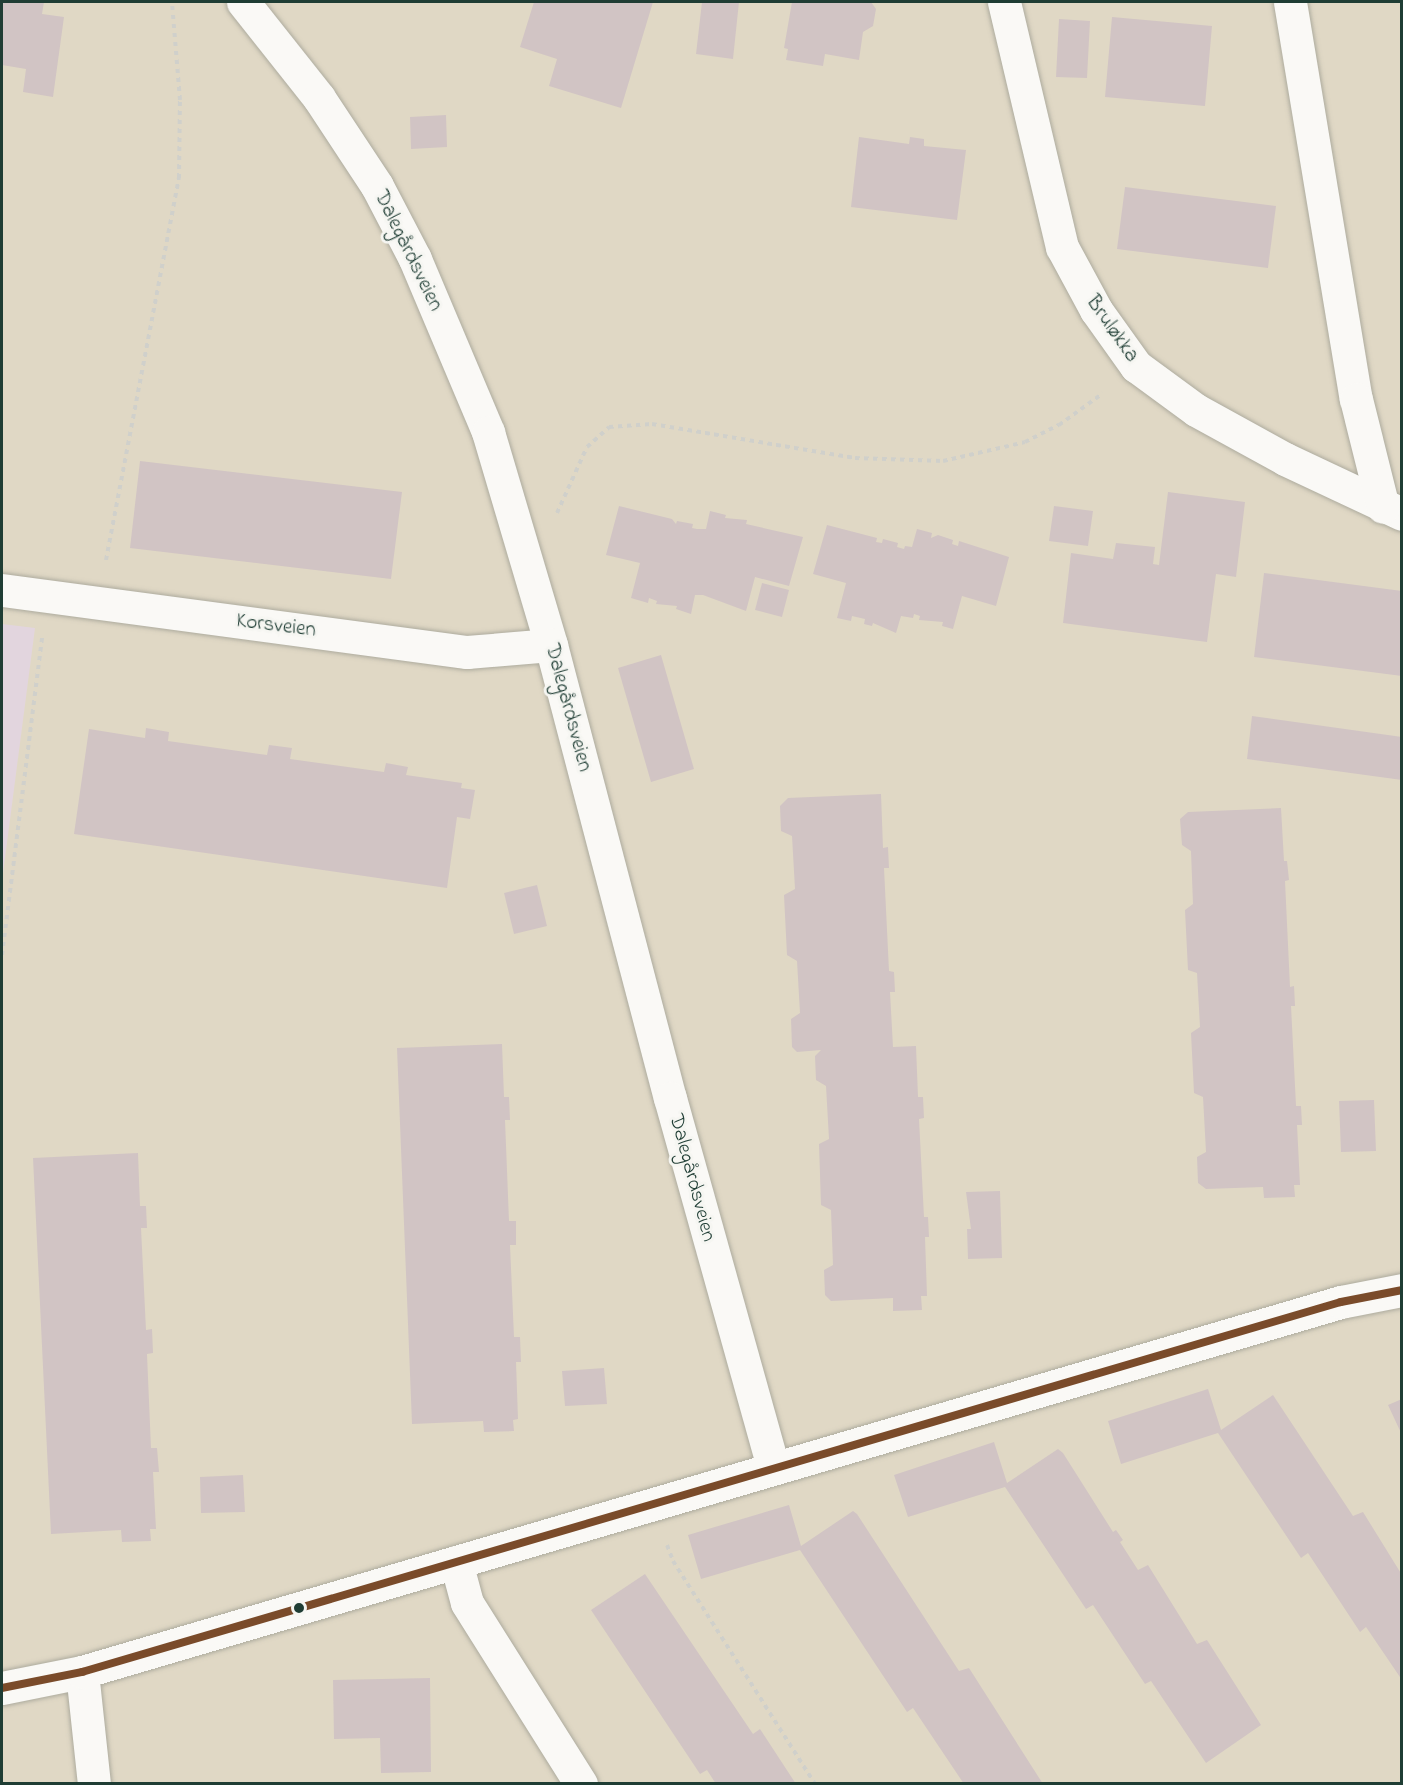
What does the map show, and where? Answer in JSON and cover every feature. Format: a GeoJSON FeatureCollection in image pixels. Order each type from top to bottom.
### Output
{"type":"FeatureCollection","features":[{"type":"Feature","properties":{"kind":"street","name":"Dalegårdsveien"},"geometry":{"type":"LineString","coordinates":[[243,2],[319,98],[377,186],[415,259],[488,432],[522,539],[680,1132],[773,1467]]}},
{"type":"Feature","properties":{"kind":"street","name":"Bruløkka"},"geometry":{"type":"LineString","coordinates":[[1004,2],[1062,247],[1096,310],[1136,366],[1196,410],[1392,511]]}},
{"type":"Feature","properties":{"kind":"street"},"geometry":{"type":"LineString","coordinates":[[1290,2],[1356,399],[1392,511]]}},
{"type":"Feature","properties":{"kind":"street","name":"Korsveien"},"geometry":{"type":"LineString","coordinates":[[2,590],[467,652],[551,645]]}},
{"type":"Feature","properties":{"kind":"street"},"geometry":{"type":"LineString","coordinates":[[2,1688],[82,1672],[773,1467],[1341,1302],[1401,1290]]}},
{"type":"Feature","properties":{"kind":"street"},"geometry":{"type":"LineString","coordinates":[[456,1562],[467,1603],[581,1784]]}},
{"type":"Feature","properties":{"kind":"street"},"geometry":{"type":"LineString","coordinates":[[82,1672],[94,1784]]}},
{"type":"Feature","properties":{"kind":"path"},"geometry":{"type":"LineString","coordinates":[[98,603],[179,178],[180,100],[172,2]]}},
{"type":"Feature","properties":{"kind":"path"},"geometry":{"type":"LineString","coordinates":[[522,539],[549,524],[565,502],[587,447],[609,427],[652,424],[855,458],[943,461],[1024,442],[1059,424],[1136,366]]}},
{"type":"Feature","properties":{"kind":"path"},"geometry":{"type":"LineString","coordinates":[[2,955],[48,596]]}},
{"type":"Feature","properties":{"kind":"path"},"geometry":{"type":"LineString","coordinates":[[665,1539],[673,1561],[815,1784]]}},
{"type":"Feature","properties":{"kind":"shaded area"},"geometry":{"type":"Polygon","coordinates":[[[2,624],[35,628],[2,881],[2,624]]]}},
{"type":"Feature","properties":{"kind":"building"},"geometry":{"type":"Polygon","coordinates":[[[2,2],[44,2],[42,14],[64,17],[53,97],[23,92],[26,69],[2,65],[2,2]]]}},
{"type":"Feature","properties":{"kind":"building"},"geometry":{"type":"Polygon","coordinates":[[[534,2],[653,2],[621,108],[549,86],[557,59],[520,47],[534,2]]]}},
{"type":"Feature","properties":{"kind":"building"},"geometry":{"type":"Polygon","coordinates":[[[702,2],[739,2],[733,59],[696,54],[702,2]]]}},
{"type":"Feature","properties":{"kind":"building"},"geometry":{"type":"Polygon","coordinates":[[[792,2],[871,2],[876,9],[873,26],[863,32],[859,60],[825,54],[823,66],[786,60],[788,49],[784,48],[792,2]]]}},
{"type":"Feature","properties":{"kind":"building"},"geometry":{"type":"Polygon","coordinates":[[[1112,17],[1212,26],[1205,106],[1105,97],[1112,17]]]}},
{"type":"Feature","properties":{"kind":"building"},"geometry":{"type":"Polygon","coordinates":[[[1059,19],[1090,21],[1087,78],[1056,77],[1059,19]]]}},
{"type":"Feature","properties":{"kind":"building"},"geometry":{"type":"Polygon","coordinates":[[[446,115],[447,147],[411,149],[410,117],[446,115]]]}},
{"type":"Feature","properties":{"kind":"building"},"geometry":{"type":"Polygon","coordinates":[[[859,137],[909,144],[910,137],[924,139],[924,146],[966,150],[957,220],[851,207],[859,137]]]}},
{"type":"Feature","properties":{"kind":"building"},"geometry":{"type":"Polygon","coordinates":[[[1125,187],[1276,206],[1268,268],[1117,249],[1125,187]]]}},
{"type":"Feature","properties":{"kind":"building"},"geometry":{"type":"Polygon","coordinates":[[[140,461],[402,492],[391,579],[130,548],[140,461]]]}},
{"type":"Feature","properties":{"kind":"building"},"geometry":{"type":"Polygon","coordinates":[[[1168,492],[1245,502],[1236,577],[1216,574],[1207,642],[1063,623],[1071,553],[1113,559],[1116,543],[1155,547],[1153,564],[1159,565],[1168,492]]]}},
{"type":"Feature","properties":{"kind":"building"},"geometry":{"type":"Polygon","coordinates":[[[619,506],[672,519],[676,524],[677,521],[693,524],[692,528],[697,529],[706,529],[710,511],[726,515],[725,518],[747,520],[746,524],[803,537],[789,586],[755,577],[746,611],[703,595],[695,595],[691,614],[676,609],[677,606],[656,604],[657,601],[649,598],[648,603],[631,598],[640,563],[606,555],[619,506]]]}},
{"type":"Feature","properties":{"kind":"building"},"geometry":{"type":"Polygon","coordinates":[[[1054,506],[1093,511],[1088,546],[1049,541],[1054,506]]]}},
{"type":"Feature","properties":{"kind":"building"},"geometry":{"type":"Polygon","coordinates":[[[827,525],[877,538],[876,542],[882,543],[883,539],[898,543],[897,547],[904,549],[905,546],[912,547],[917,529],[932,533],[931,538],[938,535],[953,540],[952,544],[958,546],[959,541],[1009,557],[996,606],[962,596],[953,629],[942,626],[943,622],[919,620],[920,616],[914,614],[913,618],[901,616],[896,633],[873,623],[872,626],[864,624],[865,619],[852,616],[851,621],[837,618],[846,583],[813,574],[827,525]]]}},
{"type":"Feature","properties":{"kind":"building"},"geometry":{"type":"Polygon","coordinates":[[[1264,573],[1402,591],[1402,676],[1254,657],[1264,573]]]}},
{"type":"Feature","properties":{"kind":"building"},"geometry":{"type":"Polygon","coordinates":[[[762,583],[789,590],[782,617],[755,610],[762,583]]]}},
{"type":"Feature","properties":{"kind":"building"},"geometry":{"type":"Polygon","coordinates":[[[661,655],[694,769],[651,782],[618,668],[661,655]]]}},
{"type":"Feature","properties":{"kind":"building"},"geometry":{"type":"Polygon","coordinates":[[[1252,716],[1402,737],[1402,780],[1247,759],[1252,716]]]}},
{"type":"Feature","properties":{"kind":"building"},"geometry":{"type":"Polygon","coordinates":[[[146,728],[169,732],[168,741],[267,755],[269,745],[292,748],[290,759],[384,772],[386,763],[408,767],[406,775],[462,783],[461,788],[475,790],[470,819],[457,817],[447,888],[74,834],[89,729],[145,738],[146,728]]]}},
{"type":"Feature","properties":{"kind":"building"},"geometry":{"type":"Polygon","coordinates":[[[881,794],[883,848],[888,847],[889,868],[884,868],[889,971],[894,972],[895,992],[890,992],[893,1047],[916,1046],[918,1097],[923,1097],[924,1118],[919,1119],[924,1217],[928,1217],[929,1237],[925,1237],[927,1296],[921,1296],[922,1310],[893,1311],[893,1298],[831,1301],[825,1295],[824,1270],[833,1265],[831,1210],[821,1205],[819,1144],[829,1139],[826,1086],[816,1080],[815,1056],[821,1050],[797,1052],[792,1047],[791,1019],[800,1013],[797,961],[787,955],[784,895],[795,889],[792,836],[781,831],[780,806],[788,798],[881,794]]]}},
{"type":"Feature","properties":{"kind":"building"},"geometry":{"type":"Polygon","coordinates":[[[1281,808],[1284,861],[1287,861],[1289,880],[1285,881],[1290,987],[1294,986],[1295,1006],[1291,1006],[1296,1106],[1301,1106],[1302,1125],[1297,1125],[1300,1185],[1294,1185],[1295,1197],[1264,1198],[1263,1187],[1206,1189],[1198,1183],[1197,1157],[1206,1152],[1203,1097],[1194,1093],[1191,1033],[1200,1027],[1197,973],[1188,970],[1185,910],[1193,904],[1191,851],[1182,845],[1180,819],[1188,812],[1281,808]]]}},
{"type":"Feature","properties":{"kind":"building"},"geometry":{"type":"Polygon","coordinates":[[[537,885],[547,926],[514,934],[504,893],[537,885]]]}},
{"type":"Feature","properties":{"kind":"building"},"geometry":{"type":"Polygon","coordinates":[[[502,1044],[504,1097],[509,1097],[510,1120],[505,1120],[509,1221],[516,1221],[516,1245],[510,1245],[514,1337],[520,1337],[521,1362],[516,1362],[518,1419],[513,1420],[514,1431],[484,1432],[483,1421],[412,1424],[397,1048],[502,1044]]]}},
{"type":"Feature","properties":{"kind":"building"},"geometry":{"type":"Polygon","coordinates":[[[1374,1100],[1376,1151],[1341,1152],[1339,1101],[1374,1100]]]}},
{"type":"Feature","properties":{"kind":"building"},"geometry":{"type":"Polygon","coordinates":[[[138,1153],[140,1206],[146,1206],[147,1228],[141,1228],[146,1330],[152,1329],[153,1353],[147,1354],[151,1448],[157,1448],[159,1472],[153,1472],[156,1529],[150,1529],[151,1541],[122,1542],[121,1530],[51,1534],[33,1158],[138,1153]]]}},
{"type":"Feature","properties":{"kind":"building"},"geometry":{"type":"Polygon","coordinates":[[[1000,1191],[1002,1258],[968,1259],[967,1229],[971,1229],[966,1192],[1000,1191]]]}},
{"type":"Feature","properties":{"kind":"building"},"geometry":{"type":"Polygon","coordinates":[[[604,1368],[607,1404],[565,1406],[562,1371],[604,1368]]]}},
{"type":"Feature","properties":{"kind":"building"},"geometry":{"type":"Polygon","coordinates":[[[1208,1389],[1221,1430],[1273,1395],[1353,1516],[1363,1512],[1402,1575],[1402,1680],[1366,1627],[1360,1632],[1308,1553],[1301,1558],[1218,1433],[1121,1464],[1108,1421],[1208,1389]]]}},
{"type":"Feature","properties":{"kind":"building"},"geometry":{"type":"Polygon","coordinates":[[[1402,1399],[1402,1435],[1388,1405],[1402,1399]]]}},
{"type":"Feature","properties":{"kind":"building"},"geometry":{"type":"Polygon","coordinates":[[[994,1442],[1007,1483],[1058,1449],[1063,1453],[1113,1532],[1116,1530],[1123,1540],[1120,1542],[1138,1570],[1148,1565],[1197,1644],[1207,1640],[1261,1725],[1206,1763],[1151,1681],[1145,1684],[1093,1605],[1086,1609],[1005,1487],[908,1517],[894,1475],[994,1442]]]}},
{"type":"Feature","properties":{"kind":"building"},"geometry":{"type":"Polygon","coordinates":[[[243,1475],[245,1512],[201,1513],[200,1477],[243,1475]]]}},
{"type":"Feature","properties":{"kind":"building"},"geometry":{"type":"Polygon","coordinates":[[[789,1505],[801,1546],[853,1511],[857,1514],[959,1671],[969,1668],[1043,1784],[964,1784],[913,1708],[907,1712],[800,1550],[701,1579],[688,1535],[789,1505]]]}},
{"type":"Feature","properties":{"kind":"building"},"geometry":{"type":"Polygon","coordinates":[[[645,1574],[753,1734],[760,1729],[796,1784],[716,1784],[707,1770],[700,1774],[591,1610],[645,1574]]]}},
{"type":"Feature","properties":{"kind":"building"},"geometry":{"type":"Polygon","coordinates":[[[430,1678],[431,1772],[381,1773],[380,1738],[334,1739],[333,1680],[430,1678]]]}},
{"type":"Feature","properties":{"kind":"transit line"},"geometry":{"type":"LineString","coordinates":[[2,1688],[82,1672],[1341,1302],[1402,1290]]}}]}
